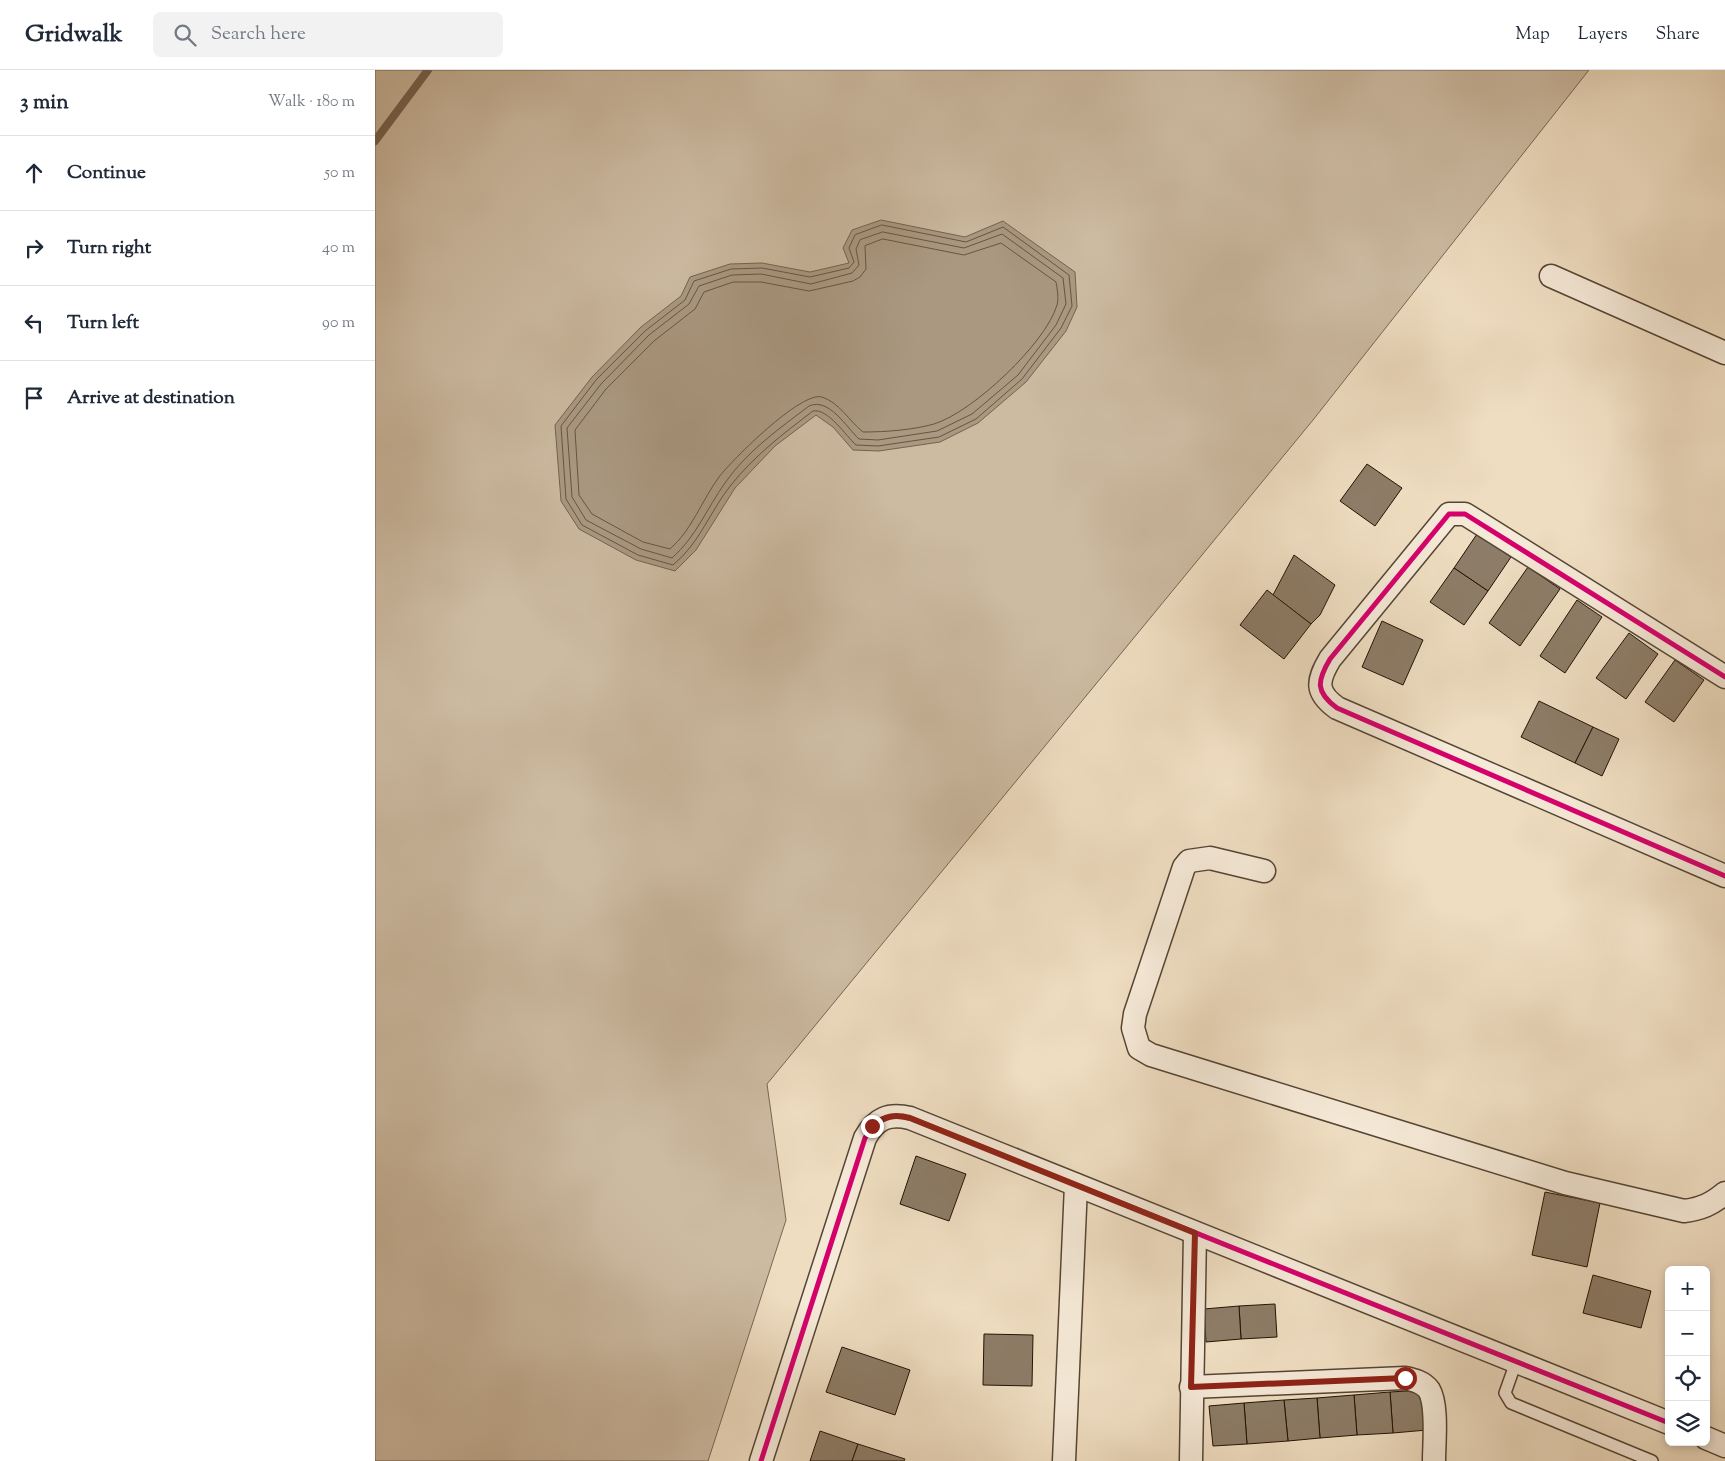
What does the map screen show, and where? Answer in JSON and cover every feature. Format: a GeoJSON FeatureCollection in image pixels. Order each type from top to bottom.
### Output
{"type":"FeatureCollection","features":[{"type":"Feature","properties":{"kind":"street"},"geometry":{"type":"LineString","coordinates":[[1551,276],[1725,353]]}},
{"type":"Feature","properties":{"kind":"street"},"geometry":{"type":"LineString","coordinates":[[1725,677],[1465,514],[1454,513],[1449,514],[1331,659],[1321,676],[1319,684],[1326,700],[1337,708],[1725,876]]}},
{"type":"Feature","properties":{"kind":"street"},"geometry":{"type":"LineString","coordinates":[[1264,871],[1209,858],[1189,861],[1185,867],[1135,1014],[1133,1028],[1139,1048],[1151,1055],[1584,1187],[1684,1211],[1705,1206],[1725,1193]]}},
{"type":"Feature","properties":{"kind":"street"},"geometry":{"type":"LineString","coordinates":[[761,1461],[865,1138],[872,1126],[883,1117],[897,1115],[910,1118],[1665,1421]]}},
{"type":"Feature","properties":{"kind":"street"},"geometry":{"type":"LineString","coordinates":[[1064,1461],[1077,1185]]}},
{"type":"Feature","properties":{"kind":"street"},"geometry":{"type":"LineString","coordinates":[[1191,1461],[1195,1233]]}},
{"type":"Feature","properties":{"kind":"street"},"geometry":{"type":"LineString","coordinates":[[1191,1387],[1405,1378],[1417,1380],[1430,1392],[1433,1412],[1434,1461]]}},
{"type":"Feature","properties":{"kind":"street"},"geometry":{"type":"LineString","coordinates":[[1710,1440],[1725,1446]]}},
{"type":"Feature","properties":{"kind":"lane"},"geometry":{"type":"LineString","coordinates":[[1516,1362],[1505,1393],[1511,1403],[1651,1461]]}},
{"type":"Feature","properties":{"kind":"shaded area"},"geometry":{"type":"Polygon","coordinates":[[[375,70],[1589,70],[1313,420],[767,1084],[786,1220],[708,1461],[375,1461],[375,70]]]}},
{"type":"Feature","properties":{"kind":"water"},"geometry":{"type":"Polygon","coordinates":[[[881,220],[965,237],[1003,221],[1075,272],[1077,307],[1066,331],[1026,382],[978,423],[940,442],[879,451],[853,450],[833,427],[816,415],[775,446],[735,488],[696,550],[675,571],[636,560],[579,529],[561,501],[555,425],[592,377],[641,327],[681,296],[690,277],[730,264],[762,263],[810,272],[849,263],[843,248],[852,230],[881,220]]]}},
{"type":"Feature","properties":{"kind":"building"},"geometry":{"type":"Polygon","coordinates":[[[1367,464],[1402,488],[1375,526],[1340,501],[1367,464]]]}},
{"type":"Feature","properties":{"kind":"building"},"geometry":{"type":"Polygon","coordinates":[[[1477,534],[1511,557],[1488,591],[1454,568],[1477,534]]]}},
{"type":"Feature","properties":{"kind":"building"},"geometry":{"type":"Polygon","coordinates":[[[1294,555],[1335,585],[1320,615],[1311,624],[1273,595],[1294,555]]]}},
{"type":"Feature","properties":{"kind":"building"},"geometry":{"type":"Polygon","coordinates":[[[1528,567],[1560,589],[1520,646],[1489,623],[1528,567]]]}},
{"type":"Feature","properties":{"kind":"building"},"geometry":{"type":"Polygon","coordinates":[[[1454,568],[1488,591],[1464,625],[1430,602],[1454,568]]]}},
{"type":"Feature","properties":{"kind":"building"},"geometry":{"type":"Polygon","coordinates":[[[1267,590],[1311,624],[1284,659],[1240,625],[1267,590]]]}},
{"type":"Feature","properties":{"kind":"building"},"geometry":{"type":"Polygon","coordinates":[[[1577,600],[1602,617],[1565,673],[1540,656],[1577,600]]]}},
{"type":"Feature","properties":{"kind":"building"},"geometry":{"type":"Polygon","coordinates":[[[1382,621],[1423,640],[1403,685],[1362,667],[1382,621]]]}},
{"type":"Feature","properties":{"kind":"building"},"geometry":{"type":"Polygon","coordinates":[[[1629,633],[1658,654],[1626,699],[1596,678],[1629,633]]]}},
{"type":"Feature","properties":{"kind":"building"},"geometry":{"type":"Polygon","coordinates":[[[1675,660],[1704,680],[1674,722],[1645,702],[1675,660]]]}},
{"type":"Feature","properties":{"kind":"building"},"geometry":{"type":"Polygon","coordinates":[[[1539,701],[1593,727],[1575,763],[1521,737],[1539,701]]]}},
{"type":"Feature","properties":{"kind":"building"},"geometry":{"type":"Polygon","coordinates":[[[1593,727],[1619,739],[1602,776],[1575,763],[1593,727]]]}},
{"type":"Feature","properties":{"kind":"building"},"geometry":{"type":"Polygon","coordinates":[[[916,1156],[966,1174],[949,1221],[900,1204],[916,1156]]]}},
{"type":"Feature","properties":{"kind":"building"},"geometry":{"type":"Polygon","coordinates":[[[1545,1192],[1600,1203],[1587,1267],[1532,1255],[1545,1192]]]}},
{"type":"Feature","properties":{"kind":"building"},"geometry":{"type":"Polygon","coordinates":[[[1593,1275],[1651,1291],[1641,1328],[1583,1313],[1593,1275]]]}},
{"type":"Feature","properties":{"kind":"building"},"geometry":{"type":"Polygon","coordinates":[[[1275,1304],[1277,1337],[1241,1339],[1239,1306],[1275,1304]]]}},
{"type":"Feature","properties":{"kind":"building"},"geometry":{"type":"Polygon","coordinates":[[[1239,1306],[1241,1339],[1206,1342],[1204,1309],[1239,1306]]]}},
{"type":"Feature","properties":{"kind":"building"},"geometry":{"type":"Polygon","coordinates":[[[984,1334],[1033,1335],[1032,1386],[983,1385],[984,1334]]]}},
{"type":"Feature","properties":{"kind":"building"},"geometry":{"type":"Polygon","coordinates":[[[842,1347],[910,1370],[895,1415],[826,1392],[842,1347]]]}},
{"type":"Feature","properties":{"kind":"building"},"geometry":{"type":"Polygon","coordinates":[[[1424,1390],[1427,1430],[1393,1433],[1390,1392],[1424,1390]]]}},
{"type":"Feature","properties":{"kind":"building"},"geometry":{"type":"Polygon","coordinates":[[[1390,1392],[1393,1433],[1357,1435],[1354,1395],[1390,1392]]]}},
{"type":"Feature","properties":{"kind":"building"},"geometry":{"type":"Polygon","coordinates":[[[1354,1395],[1357,1435],[1320,1438],[1317,1398],[1354,1395]]]}},
{"type":"Feature","properties":{"kind":"building"},"geometry":{"type":"Polygon","coordinates":[[[1317,1398],[1320,1438],[1288,1441],[1284,1400],[1317,1398]]]}},
{"type":"Feature","properties":{"kind":"building"},"geometry":{"type":"Polygon","coordinates":[[[1284,1400],[1288,1441],[1247,1444],[1244,1403],[1284,1400]]]}},
{"type":"Feature","properties":{"kind":"building"},"geometry":{"type":"Polygon","coordinates":[[[1244,1403],[1247,1444],[1213,1446],[1209,1406],[1244,1403]]]}},
{"type":"Feature","properties":{"kind":"building"},"geometry":{"type":"Polygon","coordinates":[[[820,1431],[858,1444],[852,1461],[810,1461],[820,1431]]]}},
{"type":"Feature","properties":{"kind":"building"},"geometry":{"type":"Polygon","coordinates":[[[858,1444],[905,1459],[904,1461],[852,1461],[858,1444]]]}},
{"type":"Feature","properties":{"kind":"waterway"},"geometry":{"type":"LineString","coordinates":[[375,141],[428,70]]}},
{"type":"Feature","properties":{"kind":"cycle path"},"geometry":{"type":"LineString","coordinates":[[1725,677],[1465,514],[1449,514],[1330,659],[1320,686],[1325,697],[1337,708],[1725,876]]}},
{"type":"Feature","properties":{"kind":"cycle path"},"geometry":{"type":"LineString","coordinates":[[761,1461],[865,1138],[869,1131],[879,1122],[896,1116],[910,1118],[1665,1421]]}},
{"type":"Feature","properties":{"kind":"route"},"geometry":{"type":"LineString","coordinates":[[872,1126],[883,1117],[897,1115],[910,1118],[1195,1233],[1191,1387],[1405,1378]]}}]}
